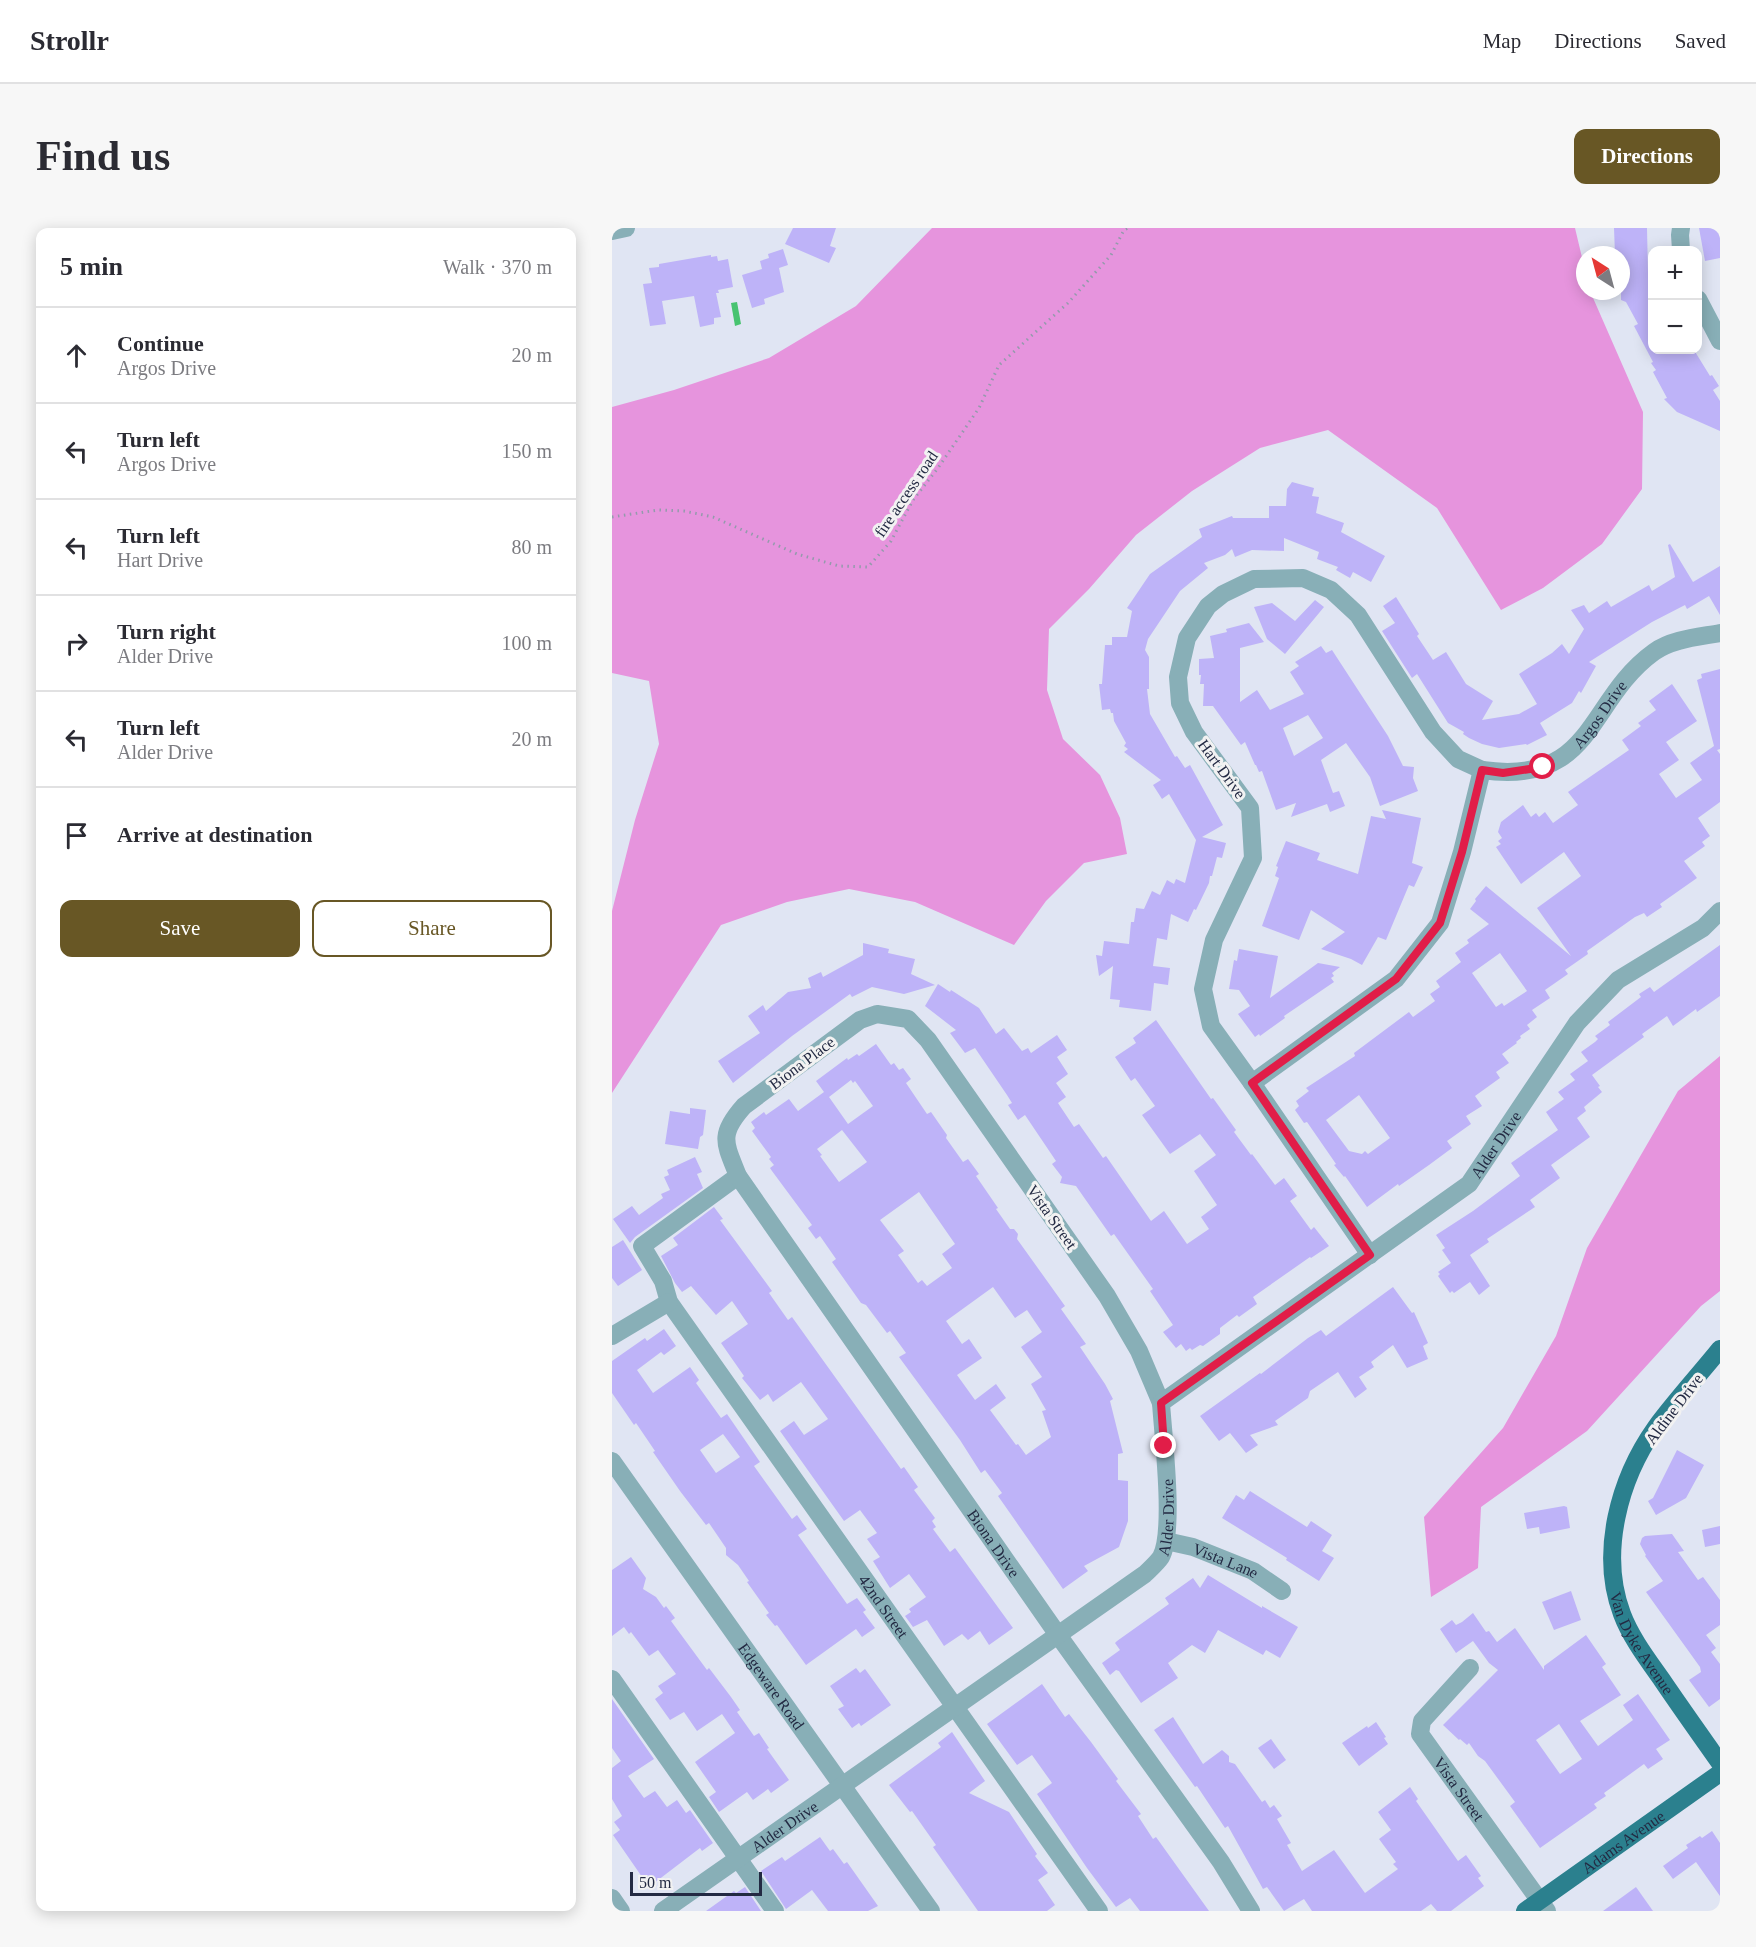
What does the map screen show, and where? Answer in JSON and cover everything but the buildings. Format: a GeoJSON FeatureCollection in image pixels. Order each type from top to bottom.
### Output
{"type":"FeatureCollection","features":[{"type":"Feature","properties":{"kind":"main road","name":"Aldine Drive"},"geometry":{"type":"LineString","coordinates":[[1620,1506],[1632,1468],[1655,1428],[1720,1349]]}},
{"type":"Feature","properties":{"kind":"main road","name":"Van Dyke Avenue"},"geometry":{"type":"LineString","coordinates":[[1620,1506],[1611,1558],[1614,1586],[1622,1615],[1641,1650],[1720,1763]]}},
{"type":"Feature","properties":{"kind":"main road","name":"Adams Avenue"},"geometry":{"type":"LineString","coordinates":[[1537,1908],[1720,1773]]}},
{"type":"Feature","properties":{"kind":"street"},"geometry":{"type":"LineString","coordinates":[[612,231],[626,228]]}},
{"type":"Feature","properties":{"kind":"street"},"geometry":{"type":"LineString","coordinates":[[1681,228],[1681,246]]}},
{"type":"Feature","properties":{"kind":"street"},"geometry":{"type":"LineString","coordinates":[[1699,300],[1720,340]]}},
{"type":"Feature","properties":{"kind":"street","name":"Hart Drive"},"geometry":{"type":"LineString","coordinates":[[1370,1255],[1211,1026],[1203,989],[1214,940],[1253,858],[1250,808],[1194,732],[1180,703],[1178,677],[1187,638],[1208,606],[1223,594],[1254,579],[1303,578],[1330,590],[1358,615],[1433,732],[1458,759],[1482,770]]}},
{"type":"Feature","properties":{"kind":"street","name":"Argos Drive"},"geometry":{"type":"LineString","coordinates":[[1482,770],[1503,773],[1543,767],[1567,754],[1586,736],[1630,674],[1656,651],[1675,642],[1720,633]]}},
{"type":"Feature","properties":{"kind":"street"},"geometry":{"type":"LineString","coordinates":[[1252,1083],[1396,979],[1440,923],[1462,852],[1482,770]]}},
{"type":"Feature","properties":{"kind":"street","name":"Alder Drive"},"geometry":{"type":"LineString","coordinates":[[663,1911],[1145,1574],[1161,1557],[1166,1541],[1167,1494],[1161,1403],[1469,1184],[1577,1023],[1618,980],[1702,928],[1720,911]]}},
{"type":"Feature","properties":{"kind":"street","name":"Biona Place"},"geometry":{"type":"LineString","coordinates":[[738,1176],[725,1145],[730,1122],[744,1106],[860,1020],[877,1014],[908,1019],[928,1040]]}},
{"type":"Feature","properties":{"kind":"street","name":"Vista Street"},"geometry":{"type":"LineString","coordinates":[[928,1040],[1107,1296],[1139,1351],[1161,1403]]}},
{"type":"Feature","properties":{"kind":"street","name":"42nd Street"},"geometry":{"type":"LineString","coordinates":[[738,1176],[642,1246],[663,1281],[669,1302],[1099,1911]]}},
{"type":"Feature","properties":{"kind":"street","name":"Biona Drive"},"geometry":{"type":"LineString","coordinates":[[738,1176],[1058,1635],[1221,1862],[1251,1911]]}},
{"type":"Feature","properties":{"kind":"street"},"geometry":{"type":"LineString","coordinates":[[612,1336],[669,1302]]}},
{"type":"Feature","properties":{"kind":"street","name":"Edgeware Road"},"geometry":{"type":"LineString","coordinates":[[612,1461],[931,1911]]}},
{"type":"Feature","properties":{"kind":"street","name":"Vista Lane"},"geometry":{"type":"LineString","coordinates":[[1166,1541],[1193,1547],[1253,1571],[1282,1591]]}},
{"type":"Feature","properties":{"kind":"street","name":"Vista Street"},"geometry":{"type":"LineString","coordinates":[[1470,1668],[1422,1721],[1420,1734],[1537,1908]]}},
{"type":"Feature","properties":{"kind":"street"},"geometry":{"type":"LineString","coordinates":[[612,1679],[775,1911]]}},
{"type":"Feature","properties":{"kind":"street"},"geometry":{"type":"LineString","coordinates":[[612,1898],[621,1911]]}},
{"type":"Feature","properties":{"kind":"path","name":"fire access road"},"geometry":{"type":"LineString","coordinates":[[612,517],[658,510],[684,511],[713,517],[797,554],[839,566],[868,567],[891,541],[914,500],[979,408],[999,365],[1068,303],[1111,255],[1124,230],[1128,228]]}},
{"type":"Feature","properties":{"kind":"shaded area"},"geometry":{"type":"Polygon","coordinates":[[[932,228],[1575,228],[1579,246],[1576,246],[1576,300],[1594,300],[1643,412],[1642,489],[1602,544],[1543,588],[1501,610],[1437,508],[1328,430],[1260,448],[1192,491],[1136,535],[1089,589],[1049,629],[1047,690],[1063,739],[1100,775],[1120,818],[1127,854],[1084,863],[1046,901],[1014,945],[915,902],[849,889],[787,902],[721,925],[612,1093],[612,911],[635,820],[659,744],[649,681],[612,673],[612,407],[674,390],[769,358],[856,306],[932,228]]]}},
{"type":"Feature","properties":{"kind":"shaded area"},"geometry":{"type":"Polygon","coordinates":[[[737,302],[741,324],[735,326],[731,303],[737,302]]]}},
{"type":"Feature","properties":{"kind":"shaded area"},"geometry":{"type":"Polygon","coordinates":[[[1720,1056],[1720,1291],[1701,1306],[1587,1431],[1481,1507],[1478,1568],[1431,1597],[1424,1517],[1503,1428],[1556,1336],[1587,1248],[1678,1091],[1720,1056]]]}},
{"type":"Feature","properties":{"kind":"route"},"geometry":{"type":"LineString","coordinates":[[1164,1446],[1161,1403],[1370,1255],[1252,1083],[1396,979],[1440,923],[1462,852],[1482,770],[1503,773],[1543,767]]}}]}
